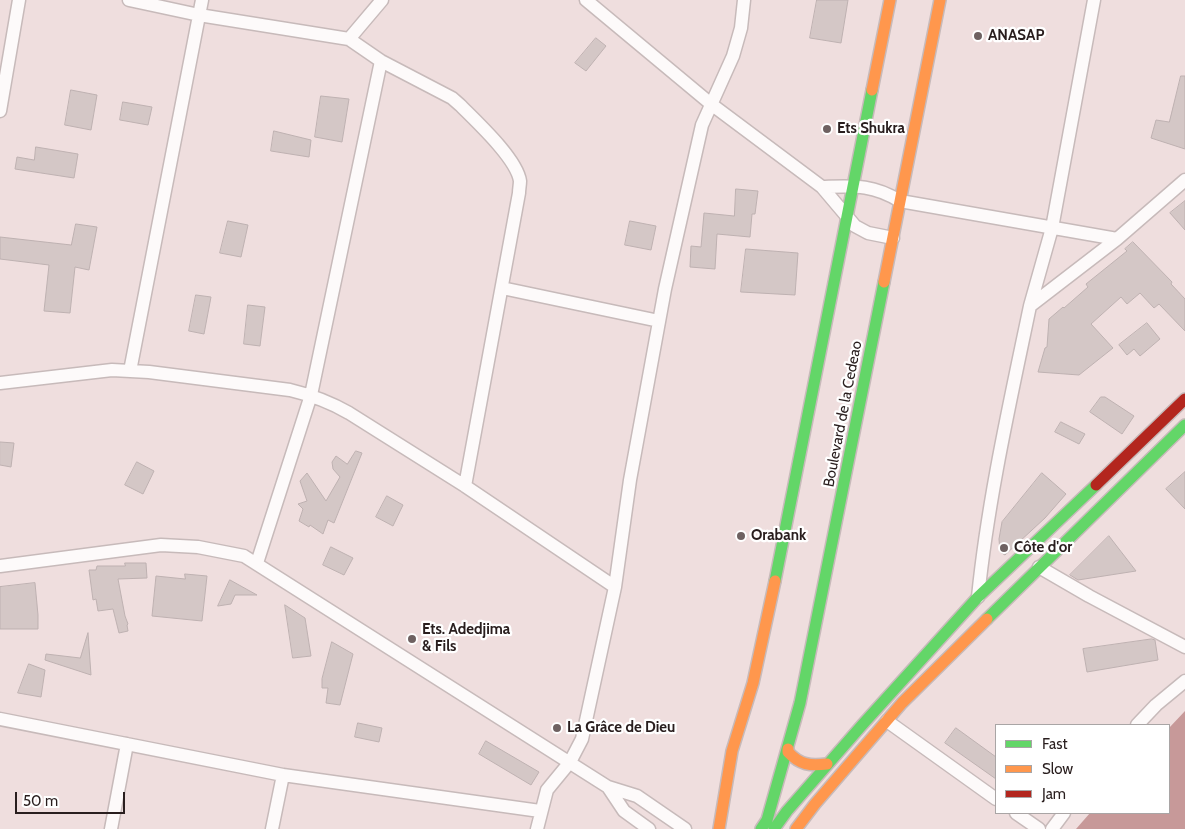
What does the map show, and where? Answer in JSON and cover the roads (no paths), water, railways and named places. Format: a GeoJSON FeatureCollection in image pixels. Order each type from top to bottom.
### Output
{"type":"FeatureCollection","features":[{"type":"Feature","properties":{"kind":"main road"},"geometry":{"type":"LineString","coordinates":[[719,829],[732,751],[753,683],[786,531],[802,440],[890,0]]}},
{"type":"Feature","properties":{"kind":"main road","name":"Boulevard de la Cedeao"},"geometry":{"type":"LineString","coordinates":[[761,829],[767,820],[802,696],[940,0]]}},
{"type":"Feature","properties":{"kind":"main road"},"geometry":{"type":"LineString","coordinates":[[774,829],[787,811],[828,764],[978,597],[1185,399]]}},
{"type":"Feature","properties":{"kind":"main road"},"geometry":{"type":"LineString","coordinates":[[796,829],[815,804],[902,703],[1185,425]]}},
{"type":"Feature","properties":{"kind":"main road"},"geometry":{"type":"LineString","coordinates":[[788,749],[788,752],[798,762],[810,765],[828,764]]}},
{"type":"Feature","properties":{"kind":"street"},"geometry":{"type":"LineString","coordinates":[[0,112],[19,0]]}},
{"type":"Feature","properties":{"kind":"street"},"geometry":{"type":"LineString","coordinates":[[129,0],[199,15],[348,39],[381,61],[441,92],[460,105],[506,153],[520,181],[519,193],[465,486]]}},
{"type":"Feature","properties":{"kind":"street"},"geometry":{"type":"LineString","coordinates":[[130,371],[202,0]]}},
{"type":"Feature","properties":{"kind":"street"},"geometry":{"type":"LineString","coordinates":[[348,39],[382,0]]}},
{"type":"Feature","properties":{"kind":"street"},"geometry":{"type":"LineString","coordinates":[[586,0],[711,104],[822,187],[855,226],[868,233],[893,238]]}},
{"type":"Feature","properties":{"kind":"street"},"geometry":{"type":"LineString","coordinates":[[537,829],[540,811],[547,790],[570,762],[582,739],[615,587],[630,480],[665,289],[702,125],[733,56],[741,28],[744,0]]}},
{"type":"Feature","properties":{"kind":"street"},"geometry":{"type":"LineString","coordinates":[[978,597],[983,542],[992,491],[1030,306],[1052,228],[1094,0]]}},
{"type":"Feature","properties":{"kind":"street"},"geometry":{"type":"LineString","coordinates":[[256,563],[311,396],[381,61]]}},
{"type":"Feature","properties":{"kind":"street"},"geometry":{"type":"LineString","coordinates":[[1030,306],[1116,239],[1185,180]]}},
{"type":"Feature","properties":{"kind":"street"},"geometry":{"type":"LineString","coordinates":[[822,187],[870,187],[886,192],[900,200],[1116,239]]}},
{"type":"Feature","properties":{"kind":"street"},"geometry":{"type":"LineString","coordinates":[[502,288],[659,321]]}},
{"type":"Feature","properties":{"kind":"street"},"geometry":{"type":"LineString","coordinates":[[0,383],[112,370],[290,390],[311,396],[334,404],[349,413],[465,486],[615,587]]}},
{"type":"Feature","properties":{"kind":"street"},"geometry":{"type":"LineString","coordinates":[[0,566],[161,545],[198,547],[244,556],[608,787],[637,796],[685,829]]}},
{"type":"Feature","properties":{"kind":"street"},"geometry":{"type":"LineString","coordinates":[[1039,567],[1185,647]]}},
{"type":"Feature","properties":{"kind":"street"},"geometry":{"type":"LineString","coordinates":[[1138,724],[1156,705],[1185,681]]}},
{"type":"Feature","properties":{"kind":"street"},"geometry":{"type":"LineString","coordinates":[[0,719],[282,775],[540,811]]}},
{"type":"Feature","properties":{"kind":"street"},"geometry":{"type":"LineString","coordinates":[[887,721],[995,798]]}},
{"type":"Feature","properties":{"kind":"street"},"geometry":{"type":"LineString","coordinates":[[111,829],[127,744]]}},
{"type":"Feature","properties":{"kind":"street"},"geometry":{"type":"LineString","coordinates":[[272,829],[282,775]]}},
{"type":"Feature","properties":{"kind":"street"},"geometry":{"type":"LineString","coordinates":[[608,787],[624,811],[649,829]]}},
{"type":"Feature","properties":{"kind":"street"},"geometry":{"type":"LineString","coordinates":[[1017,814],[1039,829]]}},
{"type":"Feature","properties":{"kind":"street"},"geometry":{"type":"LineString","coordinates":[[1052,829],[1063,814]]}},
{"type":"Feature","properties":{"kind":"place","name":"ANASAP"},"geometry":{"type":"Point","coordinates":[978,36]}},
{"type":"Feature","properties":{"kind":"place","name":"Ets Shukra"},"geometry":{"type":"Point","coordinates":[827,129]}},
{"type":"Feature","properties":{"kind":"place","name":"Orabank"},"geometry":{"type":"Point","coordinates":[741,536]}},
{"type":"Feature","properties":{"kind":"place","name":"Côte d'or"},"geometry":{"type":"Point","coordinates":[1004,548]}},
{"type":"Feature","properties":{"kind":"place","name":"Ets. Adedjima & Fils"},"geometry":{"type":"Point","coordinates":[412,639]}},
{"type":"Feature","properties":{"kind":"place","name":"La Grâce de Dieu"},"geometry":{"type":"Point","coordinates":[557,728]}}]}
